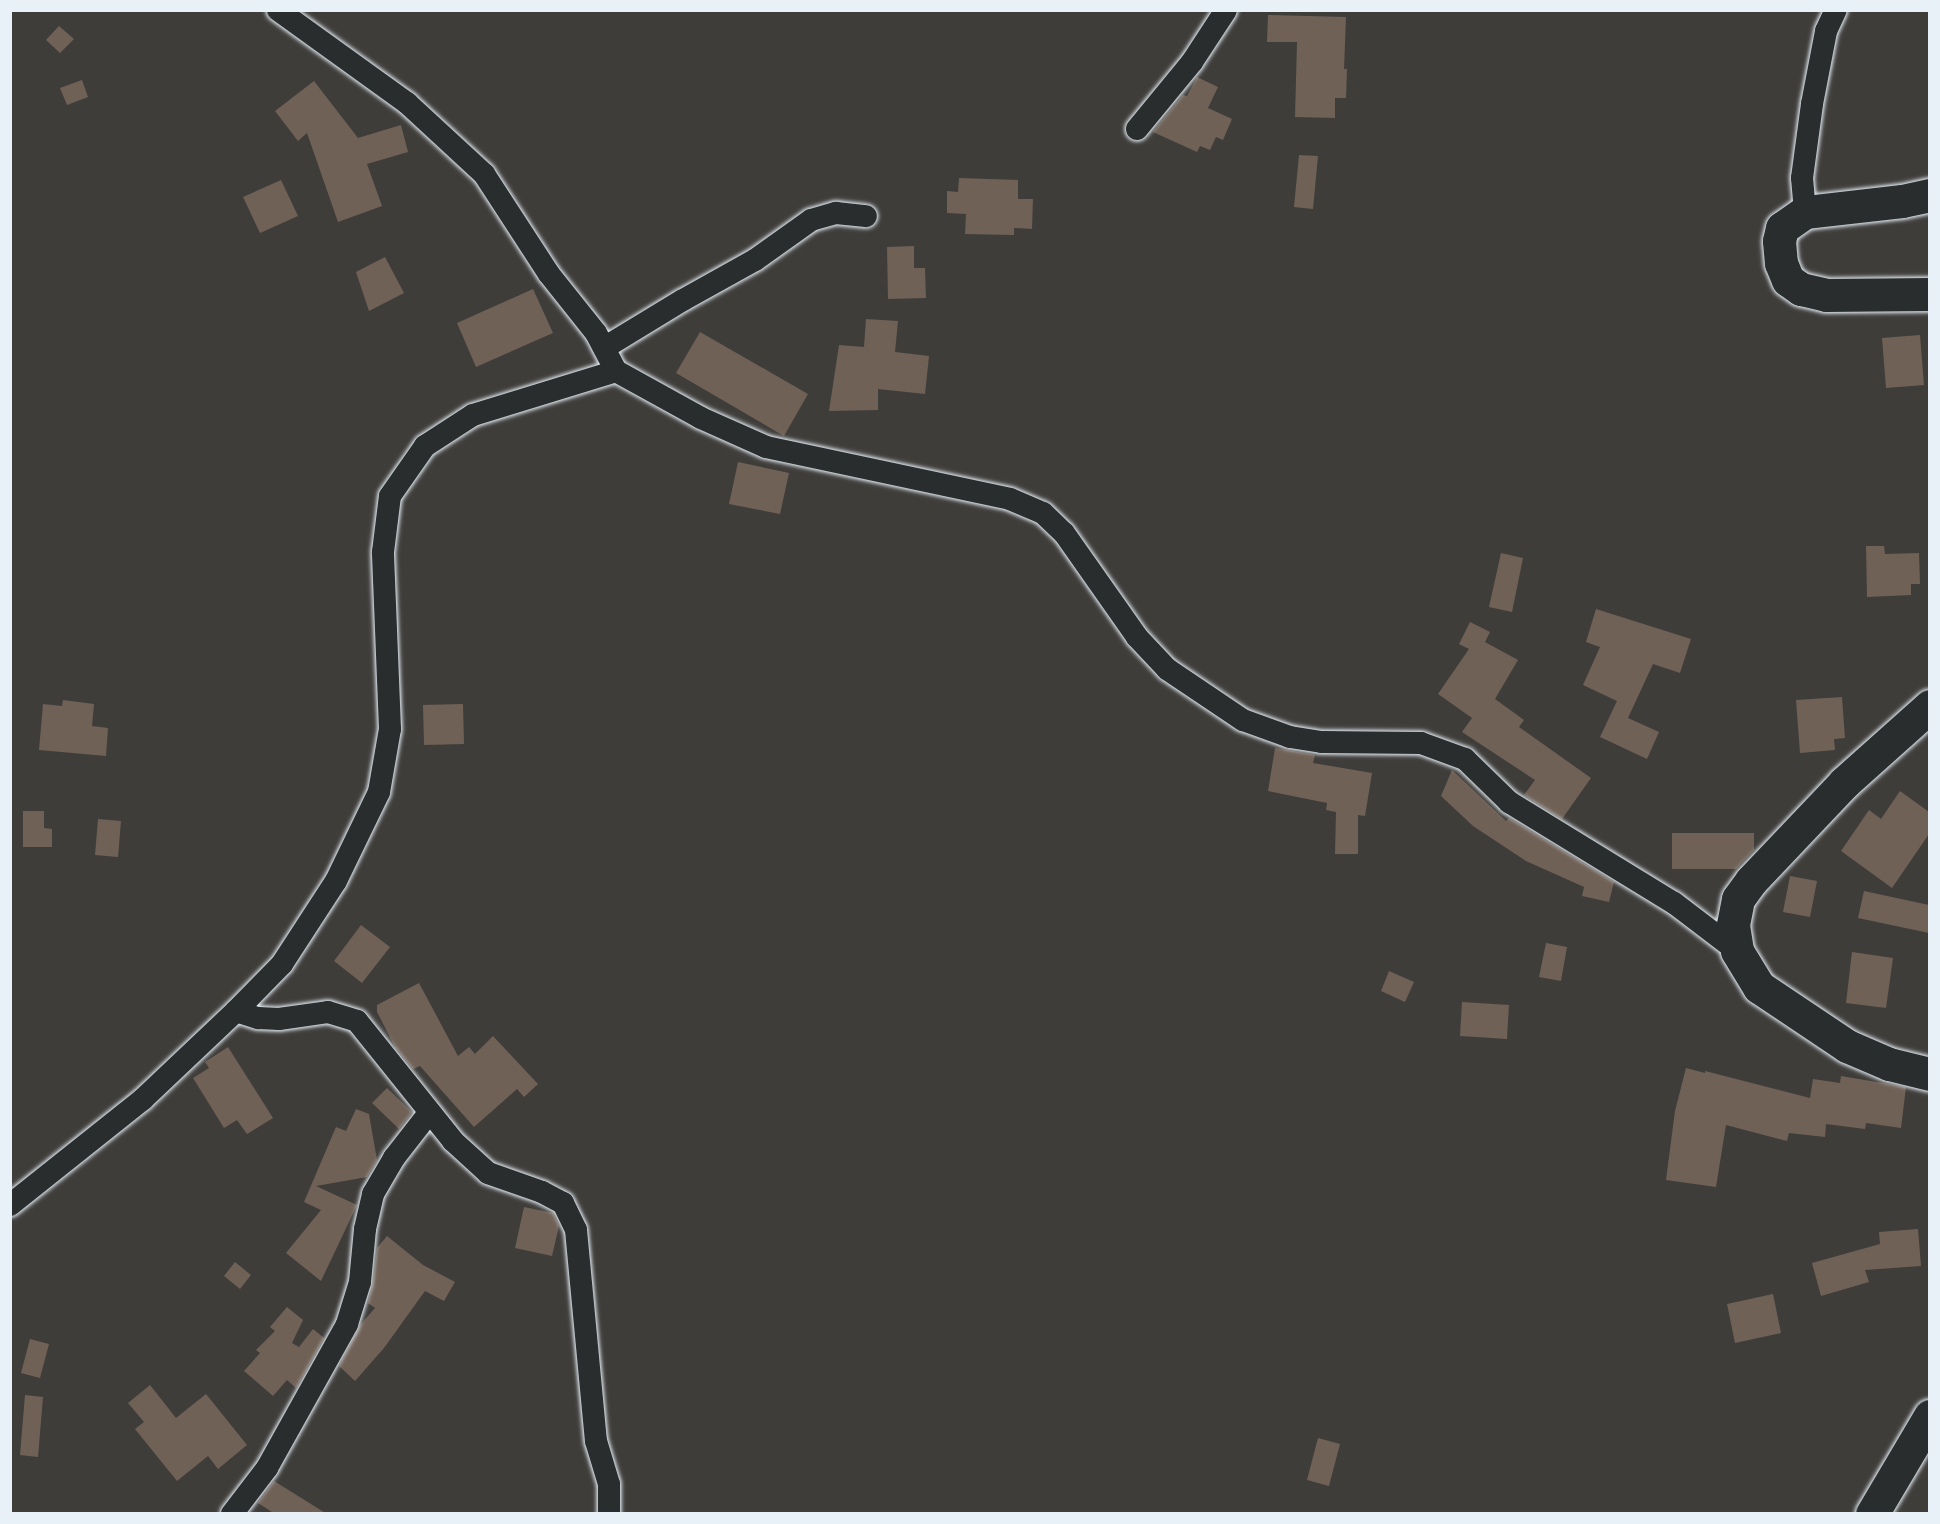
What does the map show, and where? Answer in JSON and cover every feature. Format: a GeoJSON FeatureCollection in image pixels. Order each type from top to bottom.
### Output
{"type":"FeatureCollection","features":[{"type":"Feature","properties":{"kind":"main road"},"geometry":{"type":"LineString","coordinates":[[1929,195],[1902,201],[1805,212],[1782,228],[1779,241],[1781,263],[1788,280],[1801,289],[1826,295],[1929,294]]}},
{"type":"Feature","properties":{"kind":"main road"},"geometry":{"type":"LineString","coordinates":[[1929,706],[1844,783],[1751,881],[1738,899],[1733,925],[1737,951],[1760,987],[1837,1040],[1889,1064],[1929,1074]]}},
{"type":"Feature","properties":{"kind":"main road"},"geometry":{"type":"LineString","coordinates":[[1872,1514],[1929,1416]]}},
{"type":"Feature","properties":{"kind":"street"},"geometry":{"type":"LineString","coordinates":[[278,10],[407,103],[484,174],[549,274],[596,333],[616,371],[701,418],[766,447],[1010,500],[1043,513],[1064,533],[1137,637],[1167,669],[1243,720],[1290,737],[1322,742],[1421,743],[1465,759],[1509,802],[1674,903],[1737,951]]}},
{"type":"Feature","properties":{"kind":"street"},"geometry":{"type":"LineString","coordinates":[[1137,129],[1192,62],[1226,10]]}},
{"type":"Feature","properties":{"kind":"street"},"geometry":{"type":"LineString","coordinates":[[1805,212],[1802,178],[1812,104],[1826,31],[1836,10]]}},
{"type":"Feature","properties":{"kind":"street"},"geometry":{"type":"LineString","coordinates":[[604,348],[755,260],[811,220],[836,213],[866,216]]}},
{"type":"Feature","properties":{"kind":"street"},"geometry":{"type":"LineString","coordinates":[[10,1205],[142,1100],[236,1011],[282,964],[336,881],[379,792],[390,729],[383,552],[390,496],[425,446],[473,415],[616,371]]}},
{"type":"Feature","properties":{"kind":"street"},"geometry":{"type":"LineString","coordinates":[[236,1011],[258,1018],[279,1019],[328,1012],[357,1021],[453,1141],[488,1173],[542,1192],[563,1203],[576,1230],[596,1441],[609,1484],[609,1514]]}},
{"type":"Feature","properties":{"kind":"street"},"geometry":{"type":"LineString","coordinates":[[232,1514],[267,1468],[347,1324],[360,1282],[365,1229],[373,1194],[394,1158],[429,1113]]}},
{"type":"Feature","properties":{"kind":"building"},"geometry":{"type":"Polygon","coordinates":[[[1268,15],[1346,17],[1344,69],[1347,69],[1346,98],[1335,98],[1335,118],[1295,117],[1297,42],[1267,42],[1268,15]]]}},
{"type":"Feature","properties":{"kind":"building"},"geometry":{"type":"Polygon","coordinates":[[[59,26],[74,39],[60,53],[46,40],[59,26]]]}},
{"type":"Feature","properties":{"kind":"building"},"geometry":{"type":"Polygon","coordinates":[[[1197,77],[1218,87],[1208,108],[1232,119],[1223,140],[1216,137],[1210,150],[1200,146],[1197,152],[1153,132],[1183,95],[1187,96],[1197,77]]]}},
{"type":"Feature","properties":{"kind":"building"},"geometry":{"type":"Polygon","coordinates":[[[82,80],[88,97],[67,105],[60,88],[82,80]]]}},
{"type":"Feature","properties":{"kind":"building"},"geometry":{"type":"Polygon","coordinates":[[[314,81],[358,138],[401,125],[408,152],[367,164],[382,206],[338,222],[307,133],[298,141],[275,111],[314,81]]]}},
{"type":"Feature","properties":{"kind":"building"},"geometry":{"type":"Polygon","coordinates":[[[1299,155],[1318,156],[1313,209],[1294,207],[1299,155]]]}},
{"type":"Feature","properties":{"kind":"building"},"geometry":{"type":"Polygon","coordinates":[[[959,178],[1018,180],[1018,199],[1033,199],[1032,229],[1014,228],[1014,235],[965,234],[966,214],[947,213],[947,191],[958,192],[959,178]]]}},
{"type":"Feature","properties":{"kind":"building"},"geometry":{"type":"Polygon","coordinates":[[[281,180],[298,216],[260,233],[243,197],[281,180]]]}},
{"type":"Feature","properties":{"kind":"building"},"geometry":{"type":"Polygon","coordinates":[[[914,246],[914,268],[925,268],[926,298],[888,299],[887,247],[914,246]]]}},
{"type":"Feature","properties":{"kind":"building"},"geometry":{"type":"Polygon","coordinates":[[[385,257],[404,293],[369,311],[356,272],[385,257]]]}},
{"type":"Feature","properties":{"kind":"building"},"geometry":{"type":"Polygon","coordinates":[[[533,289],[553,333],[476,367],[457,323],[533,289]]]}},
{"type":"Feature","properties":{"kind":"building"},"geometry":{"type":"Polygon","coordinates":[[[866,319],[898,321],[895,352],[929,356],[925,394],[878,389],[878,410],[829,411],[839,345],[864,347],[866,319]]]}},
{"type":"Feature","properties":{"kind":"building"},"geometry":{"type":"Polygon","coordinates":[[[700,332],[808,394],[784,436],[676,373],[700,332]]]}},
{"type":"Feature","properties":{"kind":"building"},"geometry":{"type":"Polygon","coordinates":[[[1920,335],[1924,385],[1886,388],[1882,338],[1920,335]]]}},
{"type":"Feature","properties":{"kind":"building"},"geometry":{"type":"Polygon","coordinates":[[[738,462],[789,473],[780,514],[729,504],[738,462]]]}},
{"type":"Feature","properties":{"kind":"building"},"geometry":{"type":"Polygon","coordinates":[[[1866,546],[1884,546],[1885,554],[1919,553],[1920,584],[1911,584],[1911,595],[1867,597],[1866,546]]]}},
{"type":"Feature","properties":{"kind":"building"},"geometry":{"type":"Polygon","coordinates":[[[1501,553],[1523,558],[1512,612],[1489,607],[1501,553]]]}},
{"type":"Feature","properties":{"kind":"building"},"geometry":{"type":"Polygon","coordinates":[[[1596,609],[1691,639],[1680,673],[1653,664],[1628,718],[1659,732],[1647,759],[1600,737],[1617,701],[1583,685],[1600,647],[1586,642],[1596,609]]]}},
{"type":"Feature","properties":{"kind":"building"},"geometry":{"type":"Polygon","coordinates":[[[1470,622],[1490,632],[1485,642],[1518,660],[1495,699],[1524,720],[1519,727],[1591,778],[1562,819],[1524,795],[1535,780],[1462,732],[1472,718],[1438,694],[1469,649],[1459,644],[1470,622]]]}},
{"type":"Feature","properties":{"kind":"building"},"geometry":{"type":"Polygon","coordinates":[[[1842,697],[1845,738],[1834,739],[1835,750],[1800,753],[1796,700],[1842,697]]]}},
{"type":"Feature","properties":{"kind":"building"},"geometry":{"type":"Polygon","coordinates":[[[63,700],[94,704],[92,726],[108,728],[106,756],[39,750],[43,704],[62,706],[63,700]]]}},
{"type":"Feature","properties":{"kind":"building"},"geometry":{"type":"Polygon","coordinates":[[[463,704],[464,744],[424,745],[423,705],[463,704]]]}},
{"type":"Feature","properties":{"kind":"building"},"geometry":{"type":"Polygon","coordinates":[[[1275,748],[1315,755],[1313,763],[1372,773],[1365,816],[1358,815],[1358,854],[1335,854],[1336,812],[1326,810],[1327,803],[1268,791],[1275,748]]]}},
{"type":"Feature","properties":{"kind":"building"},"geometry":{"type":"Polygon","coordinates":[[[1452,770],[1506,821],[1509,818],[1614,882],[1609,902],[1582,896],[1584,887],[1526,861],[1473,826],[1441,796],[1452,770]]]}},
{"type":"Feature","properties":{"kind":"building"},"geometry":{"type":"Polygon","coordinates":[[[1900,791],[1929,812],[1929,834],[1892,888],[1841,851],[1869,810],[1881,819],[1900,791]]]}},
{"type":"Feature","properties":{"kind":"building"},"geometry":{"type":"Polygon","coordinates":[[[23,811],[44,811],[44,828],[52,829],[52,847],[23,847],[23,811]]]}},
{"type":"Feature","properties":{"kind":"building"},"geometry":{"type":"Polygon","coordinates":[[[98,819],[121,821],[118,857],[95,855],[98,819]]]}},
{"type":"Feature","properties":{"kind":"building"},"geometry":{"type":"Polygon","coordinates":[[[1672,833],[1754,833],[1754,850],[1736,869],[1672,869],[1672,833]]]}},
{"type":"Feature","properties":{"kind":"building"},"geometry":{"type":"Polygon","coordinates":[[[1790,876],[1817,881],[1810,917],[1783,912],[1790,876]]]}},
{"type":"Feature","properties":{"kind":"building"},"geometry":{"type":"Polygon","coordinates":[[[1864,891],[1929,905],[1929,933],[1858,918],[1864,891]]]}},
{"type":"Feature","properties":{"kind":"building"},"geometry":{"type":"Polygon","coordinates":[[[361,925],[390,947],[362,983],[334,961],[361,925]]]}},
{"type":"Feature","properties":{"kind":"building"},"geometry":{"type":"Polygon","coordinates":[[[1546,943],[1567,947],[1561,981],[1539,977],[1546,943]]]}},
{"type":"Feature","properties":{"kind":"building"},"geometry":{"type":"Polygon","coordinates":[[[1852,952],[1893,958],[1886,1008],[1846,1003],[1852,952]]]}},
{"type":"Feature","properties":{"kind":"building"},"geometry":{"type":"Polygon","coordinates":[[[1389,971],[1414,982],[1405,1002],[1381,991],[1389,971]]]}},
{"type":"Feature","properties":{"kind":"building"},"geometry":{"type":"Polygon","coordinates":[[[419,983],[458,1056],[469,1047],[475,1054],[493,1036],[538,1084],[524,1097],[517,1089],[474,1127],[420,1066],[413,1069],[395,1047],[377,1012],[377,1005],[419,983]]]}},
{"type":"Feature","properties":{"kind":"building"},"geometry":{"type":"Polygon","coordinates":[[[1462,1002],[1509,1005],[1507,1039],[1460,1036],[1462,1002]]]}},
{"type":"Feature","properties":{"kind":"building"},"geometry":{"type":"Polygon","coordinates":[[[228,1047],[273,1118],[247,1134],[237,1120],[224,1128],[193,1078],[209,1068],[205,1062],[228,1047]]]}},
{"type":"Feature","properties":{"kind":"building"},"geometry":{"type":"Polygon","coordinates":[[[1686,1068],[1810,1098],[1813,1079],[1840,1083],[1841,1076],[1906,1087],[1901,1128],[1866,1123],[1865,1129],[1826,1124],[1825,1137],[1789,1133],[1787,1141],[1726,1125],[1716,1187],[1666,1180],[1675,1111],[1686,1068]]]}},
{"type":"Feature","properties":{"kind":"building"},"geometry":{"type":"Polygon","coordinates":[[[387,1088],[412,1112],[399,1129],[372,1103],[387,1088]]]}},
{"type":"Feature","properties":{"kind":"building"},"geometry":{"type":"Polygon","coordinates":[[[356,1109],[369,1114],[377,1160],[367,1177],[316,1186],[357,1205],[321,1281],[286,1253],[321,1210],[304,1202],[336,1127],[346,1131],[356,1109]]]}},
{"type":"Feature","properties":{"kind":"building"},"geometry":{"type":"Polygon","coordinates":[[[524,1207],[553,1213],[559,1226],[552,1256],[515,1248],[524,1207]]]}},
{"type":"Feature","properties":{"kind":"building"},"geometry":{"type":"Polygon","coordinates":[[[1918,1229],[1921,1266],[1865,1270],[1869,1282],[1821,1296],[1812,1263],[1880,1244],[1879,1232],[1918,1229]]]}},
{"type":"Feature","properties":{"kind":"building"},"geometry":{"type":"Polygon","coordinates":[[[387,1236],[423,1265],[455,1282],[444,1301],[425,1291],[384,1348],[355,1381],[339,1366],[361,1324],[375,1308],[368,1303],[377,1248],[387,1236]]]}},
{"type":"Feature","properties":{"kind":"building"},"geometry":{"type":"Polygon","coordinates":[[[235,1262],[251,1275],[240,1289],[224,1276],[235,1262]]]}},
{"type":"Feature","properties":{"kind":"building"},"geometry":{"type":"Polygon","coordinates":[[[1773,1294],[1781,1333],[1735,1343],[1727,1304],[1773,1294]]]}},
{"type":"Feature","properties":{"kind":"building"},"geometry":{"type":"Polygon","coordinates":[[[287,1307],[303,1320],[292,1343],[299,1347],[313,1329],[324,1338],[296,1388],[287,1380],[273,1396],[244,1371],[260,1353],[256,1350],[275,1331],[270,1327],[287,1307]]]}},
{"type":"Feature","properties":{"kind":"building"},"geometry":{"type":"Polygon","coordinates":[[[30,1339],[49,1344],[40,1378],[21,1373],[30,1339]]]}},
{"type":"Feature","properties":{"kind":"building"},"geometry":{"type":"Polygon","coordinates":[[[150,1385],[176,1418],[206,1394],[247,1445],[218,1469],[208,1456],[177,1481],[135,1429],[144,1422],[128,1403],[150,1385]]]}},
{"type":"Feature","properties":{"kind":"building"},"geometry":{"type":"Polygon","coordinates":[[[25,1395],[43,1397],[38,1457],[20,1455],[25,1395]]]}},
{"type":"Feature","properties":{"kind":"building"},"geometry":{"type":"Polygon","coordinates":[[[1318,1438],[1340,1444],[1329,1486],[1307,1480],[1318,1438]]]}},
{"type":"Feature","properties":{"kind":"building"},"geometry":{"type":"Polygon","coordinates":[[[274,1481],[327,1514],[275,1514],[258,1503],[274,1481]]]}}]}
